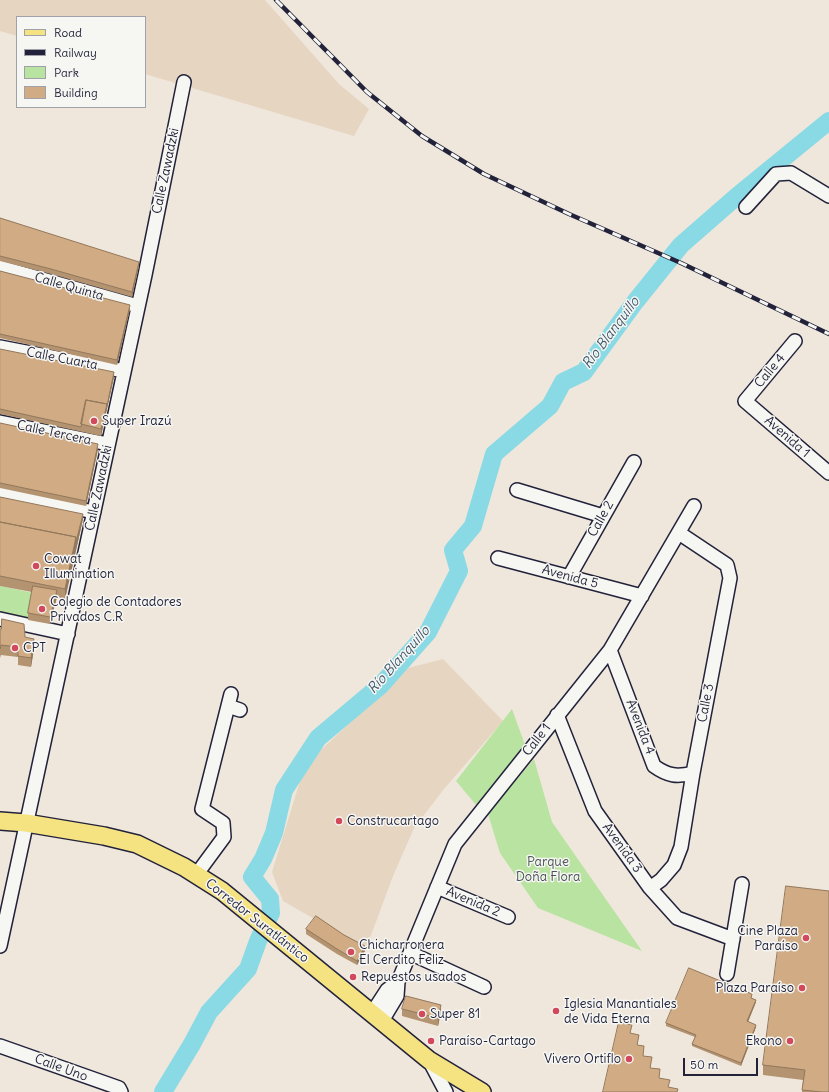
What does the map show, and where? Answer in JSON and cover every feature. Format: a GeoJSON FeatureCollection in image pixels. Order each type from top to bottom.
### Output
{"type":"FeatureCollection","features":[{"type":"Feature","properties":{"kind":"main road","name":"Corredor Suratlántico"},"geometry":{"type":"LineString","coordinates":[[0,821],[26,822],[104,836],[137,844],[167,858],[222,891],[254,919],[281,939],[429,1060],[482,1092]]}},
{"type":"Feature","properties":{"kind":"street","name":"Calle Zawadzki"},"geometry":{"type":"LineString","coordinates":[[0,946],[138,306],[184,82]]}},
{"type":"Feature","properties":{"kind":"street"},"geometry":{"type":"LineString","coordinates":[[746,207],[776,174],[791,173],[829,196]]}},
{"type":"Feature","properties":{"kind":"street","name":"Calle Quinta"},"geometry":{"type":"LineString","coordinates":[[0,267],[138,306]]}},
{"type":"Feature","properties":{"kind":"street","name":"Calle 4"},"geometry":{"type":"LineString","coordinates":[[745,401],[795,341]]}},
{"type":"Feature","properties":{"kind":"street","name":"Calle Cuarta"},"geometry":{"type":"LineString","coordinates":[[0,347],[124,371]]}},
{"type":"Feature","properties":{"kind":"street","name":"Avenida 1"},"geometry":{"type":"LineString","coordinates":[[745,401],[829,473]]}},
{"type":"Feature","properties":{"kind":"street","name":"Calle Tercera"},"geometry":{"type":"LineString","coordinates":[[0,422],[108,444]]}},
{"type":"Feature","properties":{"kind":"street","name":"Calle 2"},"geometry":{"type":"LineString","coordinates":[[569,577],[634,462]]}},
{"type":"Feature","properties":{"kind":"street"},"geometry":{"type":"LineString","coordinates":[[517,490],[603,516]]}},
{"type":"Feature","properties":{"kind":"street"},"geometry":{"type":"LineString","coordinates":[[0,493],[94,512]]}},
{"type":"Feature","properties":{"kind":"street","name":"Calle 1"},"geometry":{"type":"LineString","coordinates":[[377,1017],[387,990],[398,982],[455,844],[610,650],[694,506]]}},
{"type":"Feature","properties":{"kind":"street","name":"Calle 3"},"geometry":{"type":"LineString","coordinates":[[650,888],[661,880],[674,865],[681,847],[693,773],[730,578],[727,565],[679,533]]}},
{"type":"Feature","properties":{"kind":"street","name":"Avenida 5"},"geometry":{"type":"LineString","coordinates":[[498,558],[642,596]]}},
{"type":"Feature","properties":{"kind":"street"},"geometry":{"type":"LineString","coordinates":[[0,619],[68,634]]}},
{"type":"Feature","properties":{"kind":"street","name":"Avenida 4"},"geometry":{"type":"LineString","coordinates":[[610,650],[654,766],[664,773],[675,775],[681,776],[693,773]]}},
{"type":"Feature","properties":{"kind":"street"},"geometry":{"type":"LineString","coordinates":[[196,875],[224,837],[223,824],[202,809],[233,703]]}},
{"type":"Feature","properties":{"kind":"street","name":"Avenida 3"},"geometry":{"type":"LineString","coordinates":[[557,715],[595,811],[650,888],[677,918],[733,938]]}},
{"type":"Feature","properties":{"kind":"street"},"geometry":{"type":"LineString","coordinates":[[727,974],[742,884]]}},
{"type":"Feature","properties":{"kind":"street","name":"Avenida 2"},"geometry":{"type":"LineString","coordinates":[[437,887],[508,917]]}},
{"type":"Feature","properties":{"kind":"street"},"geometry":{"type":"LineString","coordinates":[[410,953],[484,987]]}},
{"type":"Feature","properties":{"kind":"street","name":"Calle Uno"},"geometry":{"type":"LineString","coordinates":[[0,1046],[119,1088],[121,1092]]}},
{"type":"Feature","properties":{"kind":"street"},"geometry":{"type":"LineString","coordinates":[[429,1060],[446,1092]]}},
{"type":"Feature","properties":{"kind":"shaded area"},"geometry":{"type":"Polygon","coordinates":[[[0,0],[265,0],[339,84],[369,109],[354,136],[146,74],[146,16],[16,16],[16,36],[0,31],[0,0]]]}},
{"type":"Feature","properties":{"kind":"shaded area"},"geometry":{"type":"Polygon","coordinates":[[[443,659],[503,721],[444,789],[414,828],[393,876],[367,946],[330,931],[316,920],[283,901],[272,872],[305,765],[408,668],[443,659]]]}},
{"type":"Feature","properties":{"kind":"green space"},"geometry":{"type":"Polygon","coordinates":[[[0,586],[33,593],[28,620],[0,615],[0,586]]]}},
{"type":"Feature","properties":{"kind":"green space"},"geometry":{"type":"Polygon","coordinates":[[[512,709],[525,745],[477,806],[456,781],[512,709]]]}},
{"type":"Feature","properties":{"kind":"green space","name":"Parque Doña Flora"},"geometry":{"type":"Polygon","coordinates":[[[534,759],[552,822],[642,951],[538,908],[500,853],[488,814],[534,759]]]}},
{"type":"Feature","properties":{"kind":"building"},"geometry":{"type":"Polygon","coordinates":[[[0,218],[139,262],[132,292],[0,256],[0,218]]]}},
{"type":"Feature","properties":{"kind":"building"},"geometry":{"type":"Polygon","coordinates":[[[0,271],[130,305],[117,360],[0,334],[0,271]]]}},
{"type":"Feature","properties":{"kind":"building"},"geometry":{"type":"Polygon","coordinates":[[[0,349],[114,372],[107,406],[107,404],[86,400],[81,427],[0,409],[0,349]]]}},
{"type":"Feature","properties":{"kind":"building","name":"Super Irazú"},"geometry":{"type":"Polygon","coordinates":[[[86,400],[107,404],[101,429],[81,424],[86,400]]]}},
{"type":"Feature","properties":{"kind":"building"},"geometry":{"type":"Polygon","coordinates":[[[0,423],[98,444],[86,501],[0,483],[0,423]]]}},
{"type":"Feature","properties":{"kind":"building"},"geometry":{"type":"Polygon","coordinates":[[[0,497],[83,514],[76,542],[76,537],[0,522],[0,497]]]}},
{"type":"Feature","properties":{"kind":"building","name":"Cowat Illumination"},"geometry":{"type":"Polygon","coordinates":[[[0,522],[76,537],[65,589],[0,576],[0,522]]]}},
{"type":"Feature","properties":{"kind":"building","name":"Colegio de Contadores Privados C.R"},"geometry":{"type":"Polygon","coordinates":[[[33,586],[57,590],[50,617],[28,613],[33,586]]]}},
{"type":"Feature","properties":{"kind":"building","name":"CPT"},"geometry":{"type":"Polygon","coordinates":[[[2,619],[24,624],[25,637],[34,639],[31,658],[18,656],[18,647],[1,645],[0,649],[0,629],[2,619]]]}},
{"type":"Feature","properties":{"kind":"building","name":"Plaza Paraíso"},"geometry":{"type":"Polygon","coordinates":[[[786,886],[829,891],[829,1092],[802,1090],[805,1070],[763,1065],[786,886]]]}},
{"type":"Feature","properties":{"kind":"building"},"geometry":{"type":"Polygon","coordinates":[[[316,916],[344,935],[365,946],[357,961],[306,929],[316,916]]]}},
{"type":"Feature","properties":{"kind":"building"},"geometry":{"type":"Polygon","coordinates":[[[689,968],[752,994],[751,998],[756,1000],[747,1021],[756,1025],[741,1063],[692,1044],[696,1035],[666,1023],[689,968]]]}},
{"type":"Feature","properties":{"kind":"building"},"geometry":{"type":"Polygon","coordinates":[[[406,996],[441,1005],[438,1018],[402,1009],[406,996]]]}},
{"type":"Feature","properties":{"kind":"building","name":"Vivero Ortiflo"},"geometry":{"type":"Polygon","coordinates":[[[619,1022],[632,1025],[630,1033],[639,1035],[637,1045],[644,1046],[643,1056],[652,1057],[650,1068],[660,1069],[659,1078],[670,1080],[668,1087],[678,1089],[677,1092],[603,1092],[619,1022]]]}},
{"type":"Feature","properties":{"kind":"waterway","name":"Río Blanquillo"},"geometry":{"type":"LineString","coordinates":[[163,1092],[192,1044],[209,1012],[248,969],[258,941],[271,913],[270,899],[252,877],[263,859],[274,833],[284,790],[318,738],[381,685],[428,632],[459,571],[453,550],[473,526],[494,454],[550,406],[563,382],[584,372],[635,302],[681,245],[736,197],[829,121]]}},
{"type":"Feature","properties":{"kind":"railway"},"geometry":{"type":"LineString","coordinates":[[276,0],[367,92],[422,136],[484,174],[569,214],[681,263],[829,334]]}},
{"type":"Feature","properties":{"kind":"place","name":"Super Irazú"},"geometry":{"type":"Point","coordinates":[94,421]}},
{"type":"Feature","properties":{"kind":"place","name":"Cowat Illumination"},"geometry":{"type":"Point","coordinates":[36,566]}},
{"type":"Feature","properties":{"kind":"place","name":"Colegio de Contadores Privados C.R"},"geometry":{"type":"Point","coordinates":[42,609]}},
{"type":"Feature","properties":{"kind":"place","name":"CPT"},"geometry":{"type":"Point","coordinates":[15,648]}},
{"type":"Feature","properties":{"kind":"place","name":"Construcartago"},"geometry":{"type":"Point","coordinates":[339,821]}},
{"type":"Feature","properties":{"kind":"place","name":"Cine Plaza Paraíso"},"geometry":{"type":"Point","coordinates":[806,938]}},
{"type":"Feature","properties":{"kind":"place","name":"Chicharronera El Cerdito Feliz"},"geometry":{"type":"Point","coordinates":[351,952]}},
{"type":"Feature","properties":{"kind":"place","name":"Repuestos usados"},"geometry":{"type":"Point","coordinates":[353,977]}},
{"type":"Feature","properties":{"kind":"place","name":"Plaza Paraíso"},"geometry":{"type":"Point","coordinates":[802,988]}},
{"type":"Feature","properties":{"kind":"place","name":"Iglesia Manantiales de Vida Eterna"},"geometry":{"type":"Point","coordinates":[556,1011]}},
{"type":"Feature","properties":{"kind":"place","name":"Super 81"},"geometry":{"type":"Point","coordinates":[422,1014]}},
{"type":"Feature","properties":{"kind":"place","name":"Paraíso-Cartago"},"geometry":{"type":"Point","coordinates":[431,1041]}},
{"type":"Feature","properties":{"kind":"place","name":"Ekono"},"geometry":{"type":"Point","coordinates":[790,1041]}},
{"type":"Feature","properties":{"kind":"place","name":"Vivero Ortiflo"},"geometry":{"type":"Point","coordinates":[629,1059]}}]}
